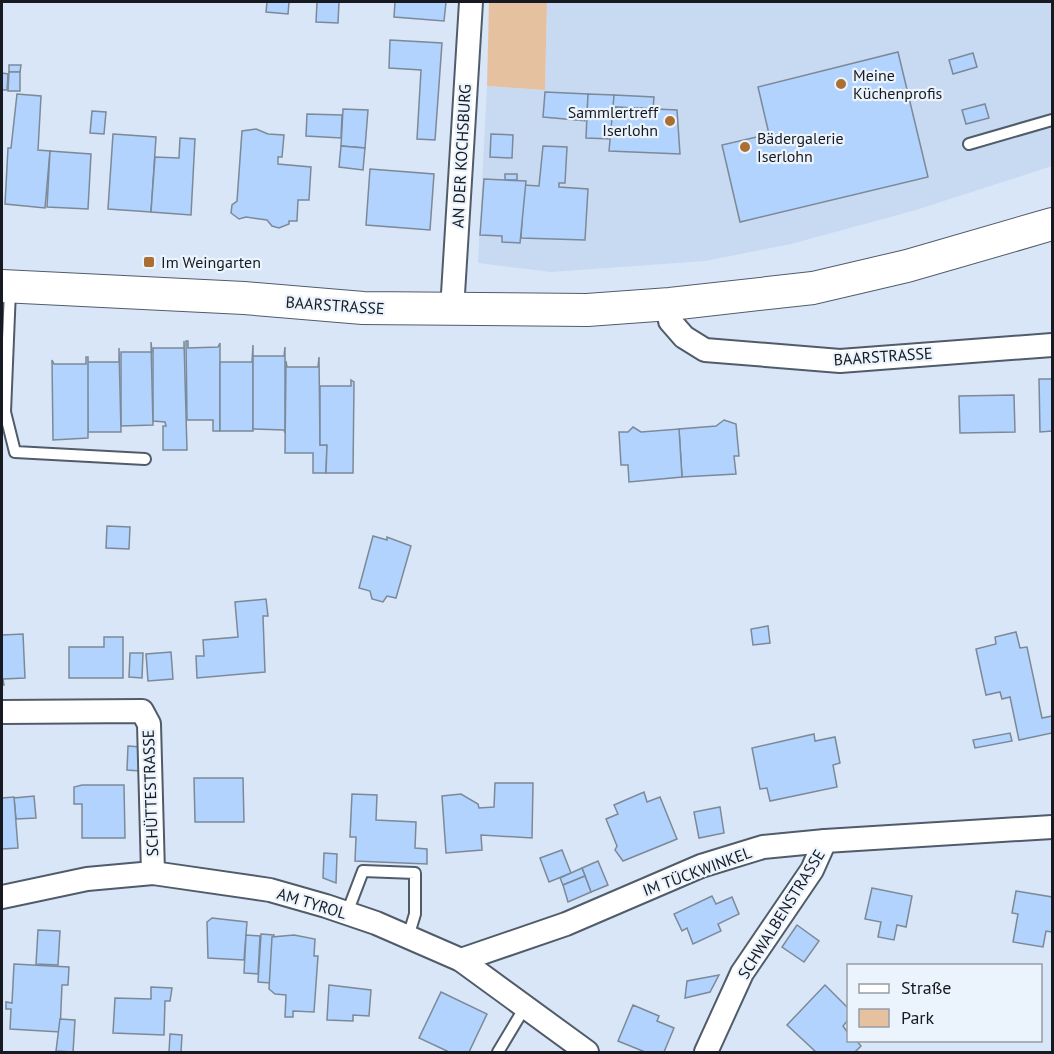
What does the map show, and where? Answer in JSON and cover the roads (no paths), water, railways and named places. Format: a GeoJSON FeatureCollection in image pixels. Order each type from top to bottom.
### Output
{"type":"FeatureCollection","features":[{"type":"Feature","properties":{"kind":"main road","name":"BAARSTRASSE"},"geometry":{"type":"LineString","coordinates":[[6,286],[232,297],[363,308],[587,310],[670,304],[813,288],[907,266],[1053,224]]}},
{"type":"Feature","properties":{"kind":"street","name":"AN DER KOCHSBURG"},"geometry":{"type":"LineString","coordinates":[[452,310],[471,2]]}},
{"type":"Feature","properties":{"kind":"street","name":"BAARSTRASSE"},"geometry":{"type":"LineString","coordinates":[[670,304],[670,321],[684,338],[705,350],[840,361],[1053,345]]}},
{"type":"Feature","properties":{"kind":"street","name":"SCHÜTTESTRASSE"},"geometry":{"type":"LineString","coordinates":[[2,712],[142,711],[149,724],[153,873]]}},
{"type":"Feature","properties":{"kind":"street","name":"IM TÜCKWINKEL"},"geometry":{"type":"LineString","coordinates":[[461,960],[567,924],[701,866],[763,847],[1053,827]]}},
{"type":"Feature","properties":{"kind":"street","name":"SCHWALBENSTRASSE"},"geometry":{"type":"LineString","coordinates":[[706,1053],[742,973],[812,870],[825,841]]}},
{"type":"Feature","properties":{"kind":"street","name":"AM TYROL"},"geometry":{"type":"LineString","coordinates":[[2,897],[87,879],[153,873],[270,890],[346,913],[461,960],[587,1053]]}},
{"type":"Feature","properties":{"kind":"lane"},"geometry":{"type":"LineString","coordinates":[[969,144],[1053,120]]}},
{"type":"Feature","properties":{"kind":"lane"},"geometry":{"type":"LineString","coordinates":[[6,286],[5,412],[15,452],[145,459]]}},
{"type":"Feature","properties":{"kind":"lane"},"geometry":{"type":"LineString","coordinates":[[346,913],[363,871],[415,873],[415,914],[408,937]]}},
{"type":"Feature","properties":{"kind":"lane"},"geometry":{"type":"LineString","coordinates":[[498,1053],[525,1007]]}},
{"type":"Feature","properties":{"kind":"place","name":"Meine Küchenprofis"},"geometry":{"type":"Point","coordinates":[841,84]}},
{"type":"Feature","properties":{"kind":"place","name":"Sammlertreff Iserlohn"},"geometry":{"type":"Point","coordinates":[670,121]}},
{"type":"Feature","properties":{"kind":"place","name":"Bädergalerie Iserlohn"},"geometry":{"type":"Point","coordinates":[745,147]}},
{"type":"Feature","properties":{"kind":"place","name":"Im Weingarten"},"geometry":{"type":"Point","coordinates":[149,262]}}]}
